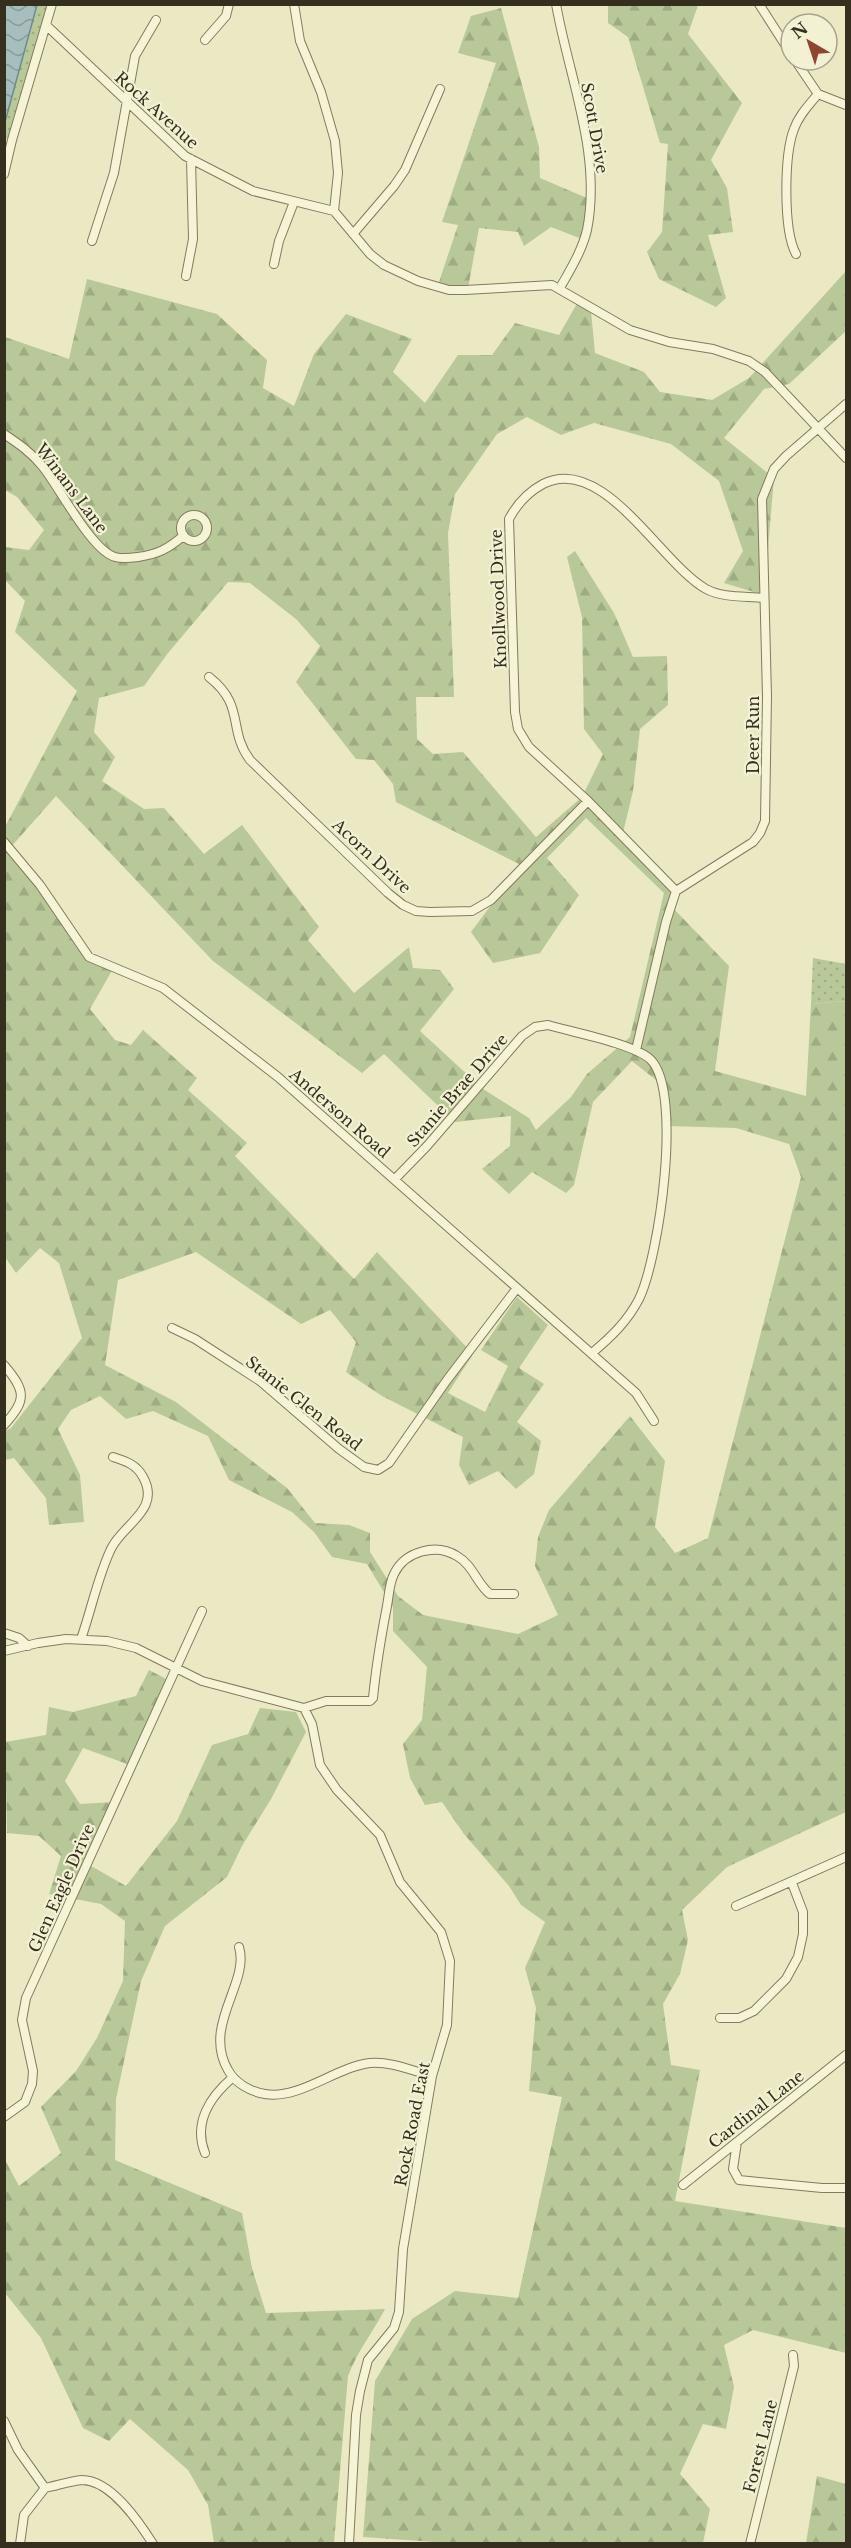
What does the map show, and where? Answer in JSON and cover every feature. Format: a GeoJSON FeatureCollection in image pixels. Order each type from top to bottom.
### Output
{"type":"FeatureCollection","features":[{"type":"Feature","properties":{"kind":"street"},"geometry":{"type":"LineString","coordinates":[[4,174],[52,4]]}},
{"type":"Feature","properties":{"kind":"street"},"geometry":{"type":"LineString","coordinates":[[205,40],[226,16],[230,4]]}},
{"type":"Feature","properties":{"kind":"street"},"geometry":{"type":"LineString","coordinates":[[294,4],[300,41],[321,92],[335,141],[338,172],[334,211],[370,254],[384,265],[436,287],[465,290],[546,284],[560,288],[630,330],[669,342],[713,349],[749,361],[765,372],[846,458]]}},
{"type":"Feature","properties":{"kind":"street","name":"Scott Drive"},"geometry":{"type":"LineString","coordinates":[[556,4],[586,138],[591,185],[586,232],[578,254],[560,288]]}},
{"type":"Feature","properties":{"kind":"street"},"geometry":{"type":"LineString","coordinates":[[759,4],[779,35]]}},
{"type":"Feature","properties":{"kind":"street"},"geometry":{"type":"LineString","coordinates":[[92,241],[114,173],[135,56],[156,20]]}},
{"type":"Feature","properties":{"kind":"street","name":"Rock Avenue"},"geometry":{"type":"LineString","coordinates":[[46,25],[128,104],[191,159],[253,191],[334,211]]}},
{"type":"Feature","properties":{"kind":"street"},"geometry":{"type":"LineString","coordinates":[[803,72],[818,94],[846,105]]}},
{"type":"Feature","properties":{"kind":"street"},"geometry":{"type":"LineString","coordinates":[[353,234],[405,170],[440,88]]}},
{"type":"Feature","properties":{"kind":"street"},"geometry":{"type":"LineString","coordinates":[[796,254],[790,239],[788,147],[795,126],[804,110],[818,94]]}},
{"type":"Feature","properties":{"kind":"street"},"geometry":{"type":"LineString","coordinates":[[186,276],[193,239],[191,159]]}},
{"type":"Feature","properties":{"kind":"street"},"geometry":{"type":"LineString","coordinates":[[274,264],[279,241],[294,202]]}},
{"type":"Feature","properties":{"kind":"street","name":"Deer Run"},"geometry":{"type":"LineString","coordinates":[[676,891],[753,842],[765,821],[767,696],[762,499],[774,469],[846,404]]}},
{"type":"Feature","properties":{"kind":"street","name":"Winans Lane"},"geometry":{"type":"LineString","coordinates":[[4,434],[27,448],[42,465],[86,531],[104,552],[114,557],[132,558],[156,555],[183,536]]}},
{"type":"Feature","properties":{"kind":"street","name":"Knollwood Drive"},"geometry":{"type":"LineString","coordinates":[[676,891],[588,801],[529,747],[516,725],[509,519],[515,508],[531,492],[549,481],[563,479],[586,482],[606,494],[699,585],[720,594],[764,597]]}},
{"type":"Feature","properties":{"kind":"street","name":"Acorn Drive"},"geometry":{"type":"LineString","coordinates":[[209,677],[221,686],[229,697],[242,750],[250,760],[388,893],[403,905],[416,911],[452,913],[478,909],[491,900],[588,801]]}},
{"type":"Feature","properties":{"kind":"street","name":"Anderson Road"},"geometry":{"type":"LineString","coordinates":[[4,842],[40,885],[88,957],[152,982],[176,997],[278,1077],[636,1393],[654,1421]]}},
{"type":"Feature","properties":{"kind":"street"},"geometry":{"type":"LineString","coordinates":[[636,1050],[666,922],[676,891]]}},
{"type":"Feature","properties":{"kind":"street","name":"Stanie Brae Drive"},"geometry":{"type":"LineString","coordinates":[[395,1179],[427,1146],[522,1036],[535,1027],[549,1025],[636,1050],[652,1062],[660,1074],[666,1144],[661,1222],[650,1271],[640,1297],[624,1324],[592,1353]]}},
{"type":"Feature","properties":{"kind":"street","name":"Stanie Glen Road"},"geometry":{"type":"LineString","coordinates":[[172,1328],[195,1339],[260,1381],[343,1452],[364,1467],[378,1470],[389,1463],[447,1380],[517,1288]]}},
{"type":"Feature","properties":{"kind":"street"},"geometry":{"type":"LineString","coordinates":[[4,1365],[15,1378],[22,1397],[19,1410],[4,1425]]}},
{"type":"Feature","properties":{"kind":"street"},"geometry":{"type":"LineString","coordinates":[[81,1639],[111,1548],[141,1514],[148,1501],[148,1487],[141,1473],[131,1464],[113,1457]]}},
{"type":"Feature","properties":{"kind":"street"},"geometry":{"type":"LineString","coordinates":[[4,1652],[51,1640],[81,1639],[124,1645],[202,1681],[304,1708],[326,1701],[370,1701],[373,1698],[381,1631],[392,1579],[398,1567],[408,1559],[430,1549],[443,1549],[464,1560],[490,1594],[514,1594]]}},
{"type":"Feature","properties":{"kind":"street","name":"Glen Eagle Drive"},"geometry":{"type":"LineString","coordinates":[[4,2117],[25,2102],[32,2084],[33,2071],[21,2020],[26,1998],[202,1611]]}},
{"type":"Feature","properties":{"kind":"street"},"geometry":{"type":"LineString","coordinates":[[4,1633],[19,1638],[28,1646]]}},
{"type":"Feature","properties":{"kind":"street","name":"Rock Road East"},"geometry":{"type":"LineString","coordinates":[[304,1708],[312,1724],[320,1765],[327,1777],[380,1835],[400,1882],[441,1932],[447,1945],[450,1961],[450,1995],[442,2048],[432,2076],[403,2249],[399,2312],[394,2328],[368,2360],[363,2373],[356,2415],[349,2544]]}},
{"type":"Feature","properties":{"kind":"street"},"geometry":{"type":"LineString","coordinates":[[736,1906],[846,1857]]}},
{"type":"Feature","properties":{"kind":"street"},"geometry":{"type":"LineString","coordinates":[[720,2018],[739,2018],[754,2011],[786,1979],[798,1958],[803,1934],[803,1912],[792,1883]]}},
{"type":"Feature","properties":{"kind":"street"},"geometry":{"type":"LineString","coordinates":[[239,1947],[241,1962],[222,2024],[220,2040],[222,2058],[232,2078],[254,2091],[274,2095],[291,2092],[368,2064],[386,2064],[432,2076]]}},
{"type":"Feature","properties":{"kind":"street","name":"Cardinal Lane"},"geometry":{"type":"LineString","coordinates":[[683,2185],[846,2055]]}},
{"type":"Feature","properties":{"kind":"street"},"geometry":{"type":"LineString","coordinates":[[837,2062],[846,2063]]}},
{"type":"Feature","properties":{"kind":"street"},"geometry":{"type":"LineString","coordinates":[[205,2153],[200,2137],[207,2107],[214,2094],[232,2078]]}},
{"type":"Feature","properties":{"kind":"street"},"geometry":{"type":"LineString","coordinates":[[737,2142],[733,2169],[739,2180],[846,2188]]}},
{"type":"Feature","properties":{"kind":"street","name":"Forest Lane"},"geometry":{"type":"LineString","coordinates":[[750,2544],[794,2366],[793,2355]]}},
{"type":"Feature","properties":{"kind":"street"},"geometry":{"type":"LineString","coordinates":[[4,2421],[18,2450],[45,2488]]}},
{"type":"Feature","properties":{"kind":"street"},"geometry":{"type":"LineString","coordinates":[[20,2544],[24,2515],[45,2488],[83,2480],[107,2489],[118,2498],[153,2544]]}},
{"type":"Feature","properties":{"kind":"green space"},"geometry":{"type":"Polygon","coordinates":[[[37,5],[52,5],[12,140],[5,138],[5,122],[37,5]]]}},
{"type":"Feature","properties":{"kind":"green space"},"geometry":{"type":"Polygon","coordinates":[[[608,5],[698,5],[688,34],[742,103],[711,160],[727,188],[733,232],[708,235],[726,298],[716,307],[659,279],[647,252],[662,232],[668,144],[660,143],[628,37],[608,23],[608,5]]]}},
{"type":"Feature","properties":{"kind":"green space"},"geometry":{"type":"Polygon","coordinates":[[[501,8],[539,147],[540,178],[594,201],[587,241],[551,227],[524,246],[518,232],[479,228],[467,294],[437,288],[458,225],[442,222],[496,63],[458,53],[471,16],[501,8]]]}},
{"type":"Feature","properties":{"kind":"green space"},"geometry":{"type":"Polygon","coordinates":[[[846,271],[846,331],[789,384],[764,389],[724,438],[774,478],[764,595],[724,583],[743,551],[719,481],[671,444],[594,423],[561,435],[527,417],[497,434],[455,494],[448,533],[454,697],[416,697],[417,739],[433,754],[463,752],[536,837],[582,797],[603,754],[584,729],[582,617],[567,557],[575,551],[614,613],[633,657],[667,656],[668,705],[640,729],[633,791],[622,837],[673,892],[670,905],[729,966],[715,1071],[806,1096],[811,1004],[846,1001],[846,1812],[727,1867],[682,1910],[688,1940],[680,1974],[663,2004],[671,2065],[700,2070],[675,2201],[846,2228],[846,2353],[753,2330],[724,2345],[734,2387],[726,2429],[703,2424],[680,2474],[710,2509],[703,2543],[464,2544],[363,2537],[375,2381],[412,2319],[455,2291],[518,2298],[562,2097],[529,2091],[536,2008],[525,1968],[545,1922],[521,1905],[509,1886],[464,1834],[442,1802],[425,1805],[410,1778],[403,1744],[422,1720],[427,1667],[393,1631],[393,1607],[367,1564],[332,1557],[314,1532],[292,1512],[229,1480],[208,1436],[153,1411],[126,1419],[100,1396],[71,1410],[58,1429],[80,1475],[84,1522],[49,1525],[46,1498],[14,1458],[5,1460],[5,1431],[11,1428],[82,1338],[59,1263],[40,1248],[16,1273],[5,1257],[5,827],[77,691],[15,632],[25,601],[5,580],[5,547],[29,550],[44,530],[17,497],[5,490],[5,337],[69,359],[87,279],[217,314],[267,360],[263,388],[294,406],[314,354],[346,314],[412,339],[393,372],[425,403],[458,355],[492,355],[515,323],[559,335],[578,302],[591,311],[595,353],[644,372],[660,392],[712,400],[749,378],[846,271]],[[228,582],[168,653],[144,686],[99,698],[94,732],[115,757],[102,781],[144,809],[164,808],[204,854],[242,825],[319,927],[308,940],[354,993],[409,947],[413,968],[440,970],[454,989],[420,1031],[483,1089],[529,1118],[536,1130],[571,1097],[587,1074],[630,1037],[664,893],[586,818],[547,858],[579,895],[540,953],[493,963],[471,932],[521,865],[396,802],[393,784],[374,760],[356,759],[296,682],[320,646],[296,619],[250,583],[228,582]],[[56,796],[10,848],[79,946],[114,967],[90,1009],[115,1040],[131,1045],[143,1030],[197,1078],[188,1090],[247,1143],[235,1156],[354,1279],[377,1252],[473,1354],[448,1393],[485,1412],[508,1366],[481,1350],[517,1297],[548,1325],[519,1368],[544,1384],[517,1422],[541,1441],[534,1474],[516,1489],[498,1471],[469,1485],[459,1465],[463,1437],[382,1396],[346,1372],[356,1342],[330,1310],[301,1324],[196,1252],[118,1280],[105,1365],[176,1402],[287,1488],[315,1523],[349,1525],[370,1533],[370,1552],[398,1596],[423,1615],[518,1634],[558,1615],[535,1566],[538,1537],[549,1510],[630,1416],[665,1461],[655,1527],[675,1553],[708,1538],[801,1177],[789,1144],[736,1128],[668,1126],[661,1084],[632,1061],[593,1102],[574,1185],[566,1193],[532,1172],[509,1194],[482,1169],[510,1146],[511,1116],[455,1122],[384,1054],[362,1073],[213,961],[56,796]]]}},
{"type":"Feature","properties":{"kind":"green space"},"geometry":{"type":"Polygon","coordinates":[[[813,958],[846,964],[846,1001],[811,1004],[813,958]]]}},
{"type":"Feature","properties":{"kind":"green space"},"geometry":{"type":"Polygon","coordinates":[[[149,1670],[170,1681],[130,1765],[83,1748],[65,1781],[80,1804],[114,1802],[86,1863],[126,1886],[177,1821],[212,1745],[248,1734],[260,1708],[296,1712],[306,1732],[227,1877],[165,1926],[141,1981],[116,2099],[115,2160],[242,2213],[252,2268],[266,2313],[385,2309],[348,2376],[334,2543],[214,2543],[208,2505],[188,2470],[130,2419],[109,2441],[83,2428],[41,2338],[5,2293],[4,2158],[19,2186],[61,2153],[41,2107],[76,2071],[97,2038],[123,1981],[125,1921],[101,1904],[49,1894],[61,1856],[39,1836],[7,1833],[5,1742],[46,1735],[49,1707],[73,1712],[136,1696],[149,1670]]]}},
{"type":"Feature","properties":{"kind":"green space"},"geometry":{"type":"Polygon","coordinates":[[[817,2476],[846,2484],[846,2543],[806,2543],[817,2476]]]}},
{"type":"Feature","properties":{"kind":"water"},"geometry":{"type":"Polygon","coordinates":[[[4,5],[37,5],[5,122],[4,5]]]}}]}
